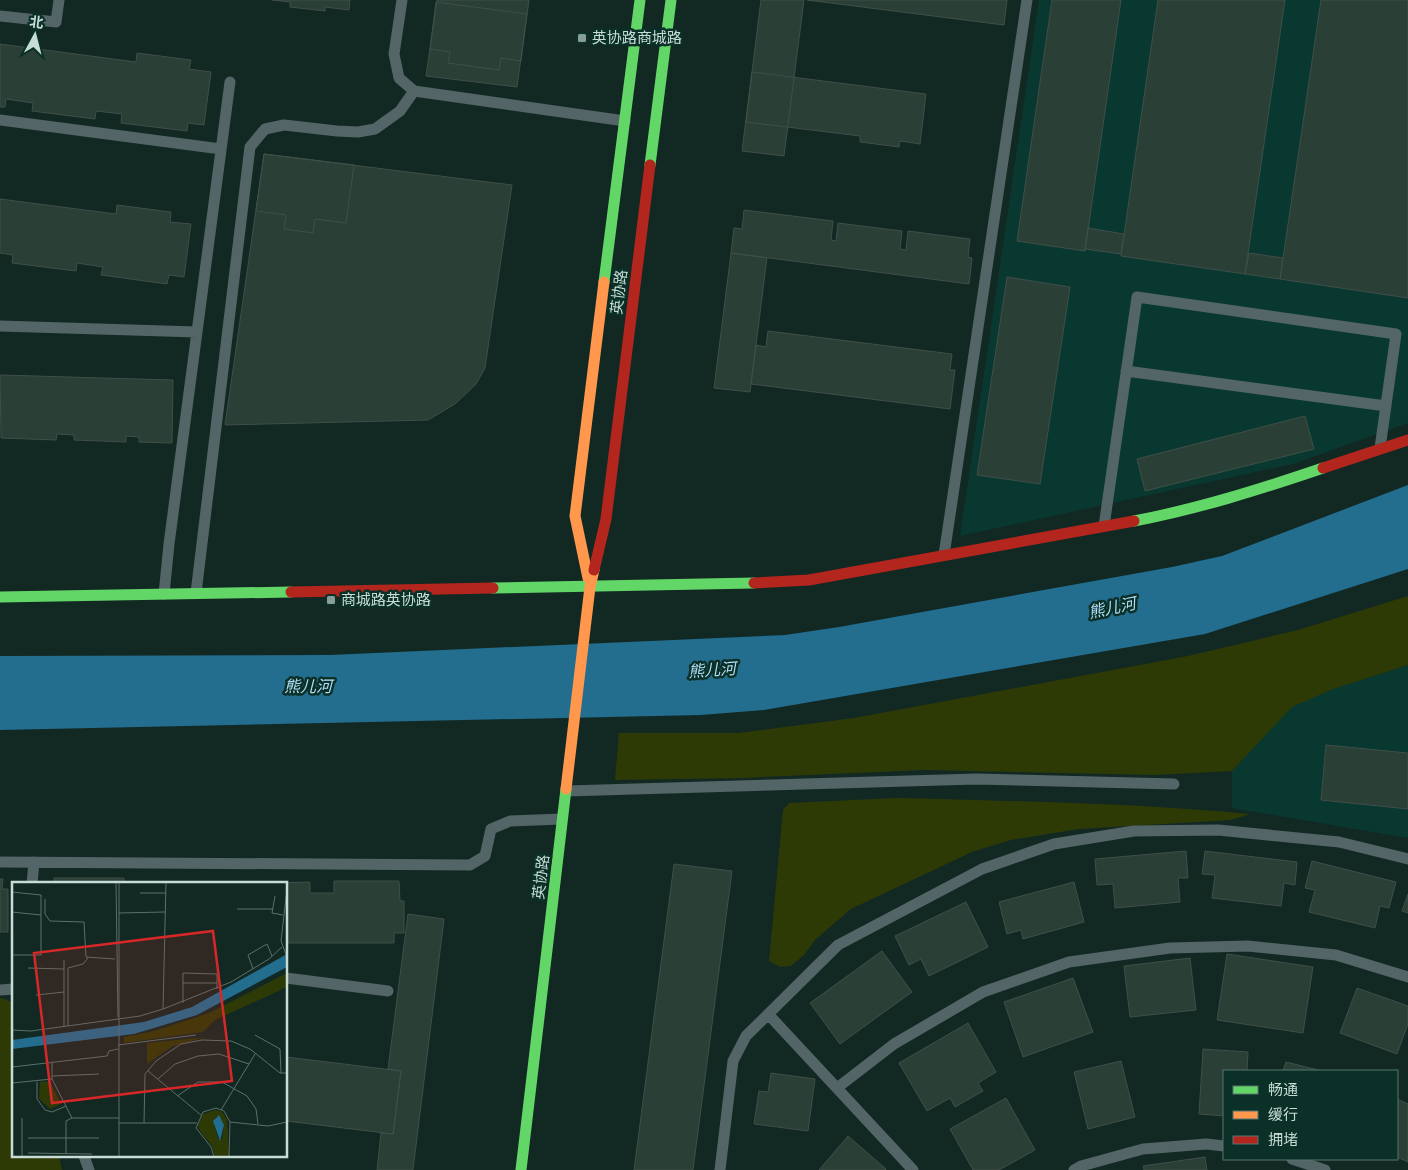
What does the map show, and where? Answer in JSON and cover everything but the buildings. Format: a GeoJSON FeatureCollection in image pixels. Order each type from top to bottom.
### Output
{"type":"FeatureCollection","features":[{"type":"Feature","properties":{"kind":"street","name":"英协路"},"geometry":{"type":"LineString","coordinates":[[590,587],[576,516],[640,0]]}},
{"type":"Feature","properties":{"kind":"street","name":"英协路"},"geometry":{"type":"LineString","coordinates":[[522,1170],[590,587],[606,520],[671,0]]}},
{"type":"Feature","properties":{"kind":"street"},"geometry":{"type":"LineString","coordinates":[[0,597],[590,587],[809,580],[1160,516],[1214,504],[1408,440]]}},
{"type":"Feature","properties":{"kind":"lane"},"geometry":{"type":"LineString","coordinates":[[0,16],[56,22],[59,0]]}},
{"type":"Feature","properties":{"kind":"lane"},"geometry":{"type":"LineString","coordinates":[[402,0],[394,54],[399,78],[414,91],[625,120]]}},
{"type":"Feature","properties":{"kind":"lane"},"geometry":{"type":"LineString","coordinates":[[944,556],[1027,0]]}},
{"type":"Feature","properties":{"kind":"lane"},"geometry":{"type":"LineString","coordinates":[[164,594],[230,82]]}},
{"type":"Feature","properties":{"kind":"lane"},"geometry":{"type":"LineString","coordinates":[[196,594],[250,147],[265,129],[284,125],[358,132],[375,129],[400,111],[414,91]]}},
{"type":"Feature","properties":{"kind":"lane"},"geometry":{"type":"LineString","coordinates":[[0,120],[221,149]]}},
{"type":"Feature","properties":{"kind":"lane"},"geometry":{"type":"LineString","coordinates":[[1104,526],[1137,298],[1396,334],[1380,449]]}},
{"type":"Feature","properties":{"kind":"lane"},"geometry":{"type":"LineString","coordinates":[[0,326],[197,332]]}},
{"type":"Feature","properties":{"kind":"lane"},"geometry":{"type":"LineString","coordinates":[[1126,371],[1386,406]]}},
{"type":"Feature","properties":{"kind":"lane"},"geometry":{"type":"LineString","coordinates":[[566,791],[976,779],[1174,784]]}},
{"type":"Feature","properties":{"kind":"lane"},"geometry":{"type":"LineString","coordinates":[[0,862],[470,865],[485,856],[491,829],[510,821],[563,819]]}},
{"type":"Feature","properties":{"kind":"lane"},"geometry":{"type":"LineString","coordinates":[[720,1170],[733,1061],[746,1036],[838,945],[982,869],[1054,844],[1134,831],[1218,830],[1339,842],[1408,859]]}},
{"type":"Feature","properties":{"kind":"lane"},"geometry":{"type":"LineString","coordinates":[[32,882],[34,862]]}},
{"type":"Feature","properties":{"kind":"lane"},"geometry":{"type":"LineString","coordinates":[[837,1088],[894,1044],[983,992],[1068,962],[1170,948],[1248,946],[1336,955],[1408,977]]}},
{"type":"Feature","properties":{"kind":"lane"},"geometry":{"type":"LineString","coordinates":[[288,978],[388,991]]}},
{"type":"Feature","properties":{"kind":"lane"},"geometry":{"type":"LineString","coordinates":[[768,1014],[913,1170]]}},
{"type":"Feature","properties":{"kind":"lane"},"geometry":{"type":"LineString","coordinates":[[1074,1170],[1081,1166],[1143,1149],[1206,1144],[1223,1146]]}},
{"type":"Feature","properties":{"kind":"lane"},"geometry":{"type":"LineString","coordinates":[[85,1158],[89,1170]]}},
{"type":"Feature","properties":{"kind":"lane"},"geometry":{"type":"LineString","coordinates":[[1295,1160],[1325,1170]]}},
{"type":"Feature","properties":{"kind":"shaded area"},"geometry":{"type":"Polygon","coordinates":[[[1039,0],[1408,0],[1408,423],[1293,464],[960,536],[1039,0]]]}},
{"type":"Feature","properties":{"kind":"shaded area"},"geometry":{"type":"Polygon","coordinates":[[[1408,665],[1408,838],[1232,808],[1232,771],[1291,707],[1333,689],[1408,665]]]}},
{"type":"Feature","properties":{"kind":"green space"},"geometry":{"type":"Polygon","coordinates":[[[1408,596],[1408,665],[1333,689],[1292,707],[1232,771],[1155,775],[924,770],[741,778],[615,780],[619,733],[738,733],[854,718],[1188,656],[1298,630],[1408,596]]]}},
{"type":"Feature","properties":{"kind":"green space"},"geometry":{"type":"Polygon","coordinates":[[[897,798],[1118,805],[1250,814],[1231,820],[1079,829],[1011,840],[972,852],[851,909],[815,940],[804,955],[791,966],[780,967],[769,961],[783,810],[789,803],[897,798]]]}},
{"type":"Feature","properties":{"kind":"green space"},"geometry":{"type":"Polygon","coordinates":[[[0,998],[12,1003],[12,1158],[59,1158],[62,1170],[0,1170],[0,998]]]}},
{"type":"Feature","properties":{"kind":"water","name":"熊儿河"},"geometry":{"type":"Polygon","coordinates":[[[1408,485],[1408,569],[1205,634],[764,710],[701,715],[0,730],[0,656],[330,655],[785,635],[1172,567],[1222,556],[1408,485]]]}},
{"type":"Feature","properties":{"kind":"traffic: fast"},"geometry":{"type":"LineString","coordinates":[[604,282],[640,0]]}},
{"type":"Feature","properties":{"kind":"traffic: fast"},"geometry":{"type":"LineString","coordinates":[[650,165],[671,0]]}},
{"type":"Feature","properties":{"kind":"traffic: fast"},"geometry":{"type":"LineString","coordinates":[[1134,521],[1182,511],[1229,498],[1323,468]]}},
{"type":"Feature","properties":{"kind":"traffic: fast"},"geometry":{"type":"LineString","coordinates":[[493,588],[754,583]]}},
{"type":"Feature","properties":{"kind":"traffic: fast"},"geometry":{"type":"LineString","coordinates":[[0,597],[291,592]]}},
{"type":"Feature","properties":{"kind":"traffic: fast"},"geometry":{"type":"LineString","coordinates":[[521,1170],[566,789]]}},
{"type":"Feature","properties":{"kind":"traffic: slow"},"geometry":{"type":"LineString","coordinates":[[588,578],[575,516],[604,282]]}},
{"type":"Feature","properties":{"kind":"traffic: slow"},"geometry":{"type":"LineString","coordinates":[[566,789],[590,587],[594,570]]}},
{"type":"Feature","properties":{"kind":"traffic: jam"},"geometry":{"type":"LineString","coordinates":[[594,570],[606,519],[650,165]]}},
{"type":"Feature","properties":{"kind":"traffic: jam"},"geometry":{"type":"LineString","coordinates":[[1323,468],[1408,440]]}},
{"type":"Feature","properties":{"kind":"traffic: jam"},"geometry":{"type":"LineString","coordinates":[[754,583],[809,580],[1134,521]]}},
{"type":"Feature","properties":{"kind":"traffic: jam"},"geometry":{"type":"LineString","coordinates":[[291,592],[493,588]]}},
{"type":"Feature","properties":{"kind":"place","name":"英协路商城路"},"geometry":{"type":"Point","coordinates":[582,38]}},
{"type":"Feature","properties":{"kind":"place","name":"商城路英协路"},"geometry":{"type":"Point","coordinates":[331,600]}}]}
